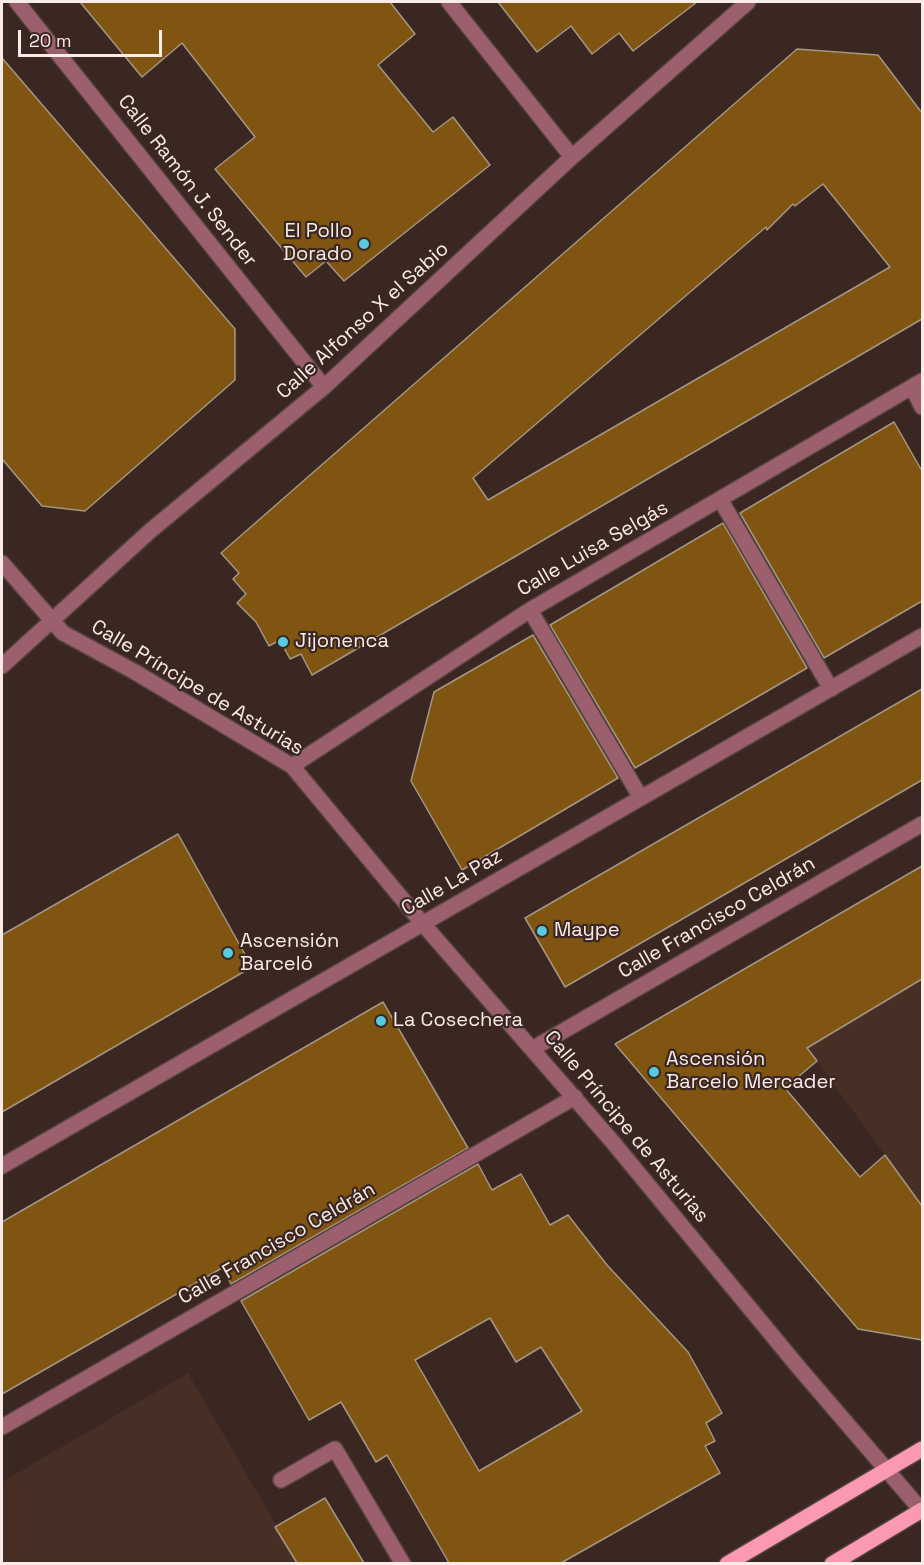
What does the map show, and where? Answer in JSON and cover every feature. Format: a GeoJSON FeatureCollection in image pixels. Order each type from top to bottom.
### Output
{"type":"FeatureCollection","features":[{"type":"Feature","properties":{"kind":"main road"},"geometry":{"type":"LineString","coordinates":[[727,1563],[922,1449]]}},
{"type":"Feature","properties":{"kind":"main road"},"geometry":{"type":"LineString","coordinates":[[832,1563],[922,1511]]}},
{"type":"Feature","properties":{"kind":"street","name":"Calle Ramón J. Sender"},"geometry":{"type":"LineString","coordinates":[[17,2],[324,387]]}},
{"type":"Feature","properties":{"kind":"street"},"geometry":{"type":"LineString","coordinates":[[449,2],[572,157]]}},
{"type":"Feature","properties":{"kind":"street","name":"Calle Alfonso X el Sabio"},"geometry":{"type":"LineString","coordinates":[[2,666],[150,531],[324,387],[572,157],[748,2]]}},
{"type":"Feature","properties":{"kind":"street"},"geometry":{"type":"LineString","coordinates":[[917,384],[922,407]]}},
{"type":"Feature","properties":{"kind":"street","name":"Calle Luisa Selgás"},"geometry":{"type":"LineString","coordinates":[[292,766],[531,610],[917,384]]}},
{"type":"Feature","properties":{"kind":"street"},"geometry":{"type":"LineString","coordinates":[[720,499],[831,689]]}},
{"type":"Feature","properties":{"kind":"street","name":"Calle Príncipe de Asturias"},"geometry":{"type":"LineString","coordinates":[[2,563],[63,633],[135,672],[292,766],[423,924],[574,1097],[800,1369],[922,1511]]}},
{"type":"Feature","properties":{"kind":"street"},"geometry":{"type":"LineString","coordinates":[[531,610],[641,798]]}},
{"type":"Feature","properties":{"kind":"street","name":"Calle La Paz"},"geometry":{"type":"LineString","coordinates":[[2,1166],[922,636]]}},
{"type":"Feature","properties":{"kind":"street","name":"Calle Francisco Celdrán"},"geometry":{"type":"LineString","coordinates":[[532,1049],[922,824]]}},
{"type":"Feature","properties":{"kind":"street","name":"Calle Francisco Celdrán"},"geometry":{"type":"LineString","coordinates":[[2,1427],[574,1097]]}},
{"type":"Feature","properties":{"kind":"street"},"geometry":{"type":"LineString","coordinates":[[281,1480],[335,1449],[404,1563]]}},
{"type":"Feature","properties":{"kind":"shaded area"},"geometry":{"type":"Polygon","coordinates":[[[922,979],[922,1205],[807,1048],[922,979]]]}},
{"type":"Feature","properties":{"kind":"shaded area"},"geometry":{"type":"Polygon","coordinates":[[[188,1373],[298,1563],[2,1563],[2,1482],[188,1373]]]}},
{"type":"Feature","properties":{"kind":"building"},"geometry":{"type":"Polygon","coordinates":[[[80,2],[390,2],[415,34],[378,65],[433,132],[453,117],[490,165],[344,281],[326,261],[306,277],[215,169],[255,137],[182,43],[142,77],[80,2]]]}},
{"type":"Feature","properties":{"kind":"building"},"geometry":{"type":"Polygon","coordinates":[[[498,2],[697,2],[633,51],[619,33],[592,54],[571,26],[537,52],[498,2]]]}},
{"type":"Feature","properties":{"kind":"building"},"geometry":{"type":"Polygon","coordinates":[[[797,49],[878,55],[922,113],[922,319],[312,675],[301,654],[290,659],[280,640],[269,646],[256,622],[237,603],[246,594],[233,579],[239,573],[221,553],[797,49]],[[823,184],[795,206],[793,204],[767,230],[766,227],[473,478],[488,500],[890,267],[823,184]]]}},
{"type":"Feature","properties":{"kind":"building"},"geometry":{"type":"Polygon","coordinates":[[[2,58],[235,329],[235,380],[85,511],[42,506],[2,459],[2,58]]]}},
{"type":"Feature","properties":{"kind":"building"},"geometry":{"type":"Polygon","coordinates":[[[894,422],[922,471],[922,601],[824,658],[740,513],[894,422]]]}},
{"type":"Feature","properties":{"kind":"building"},"geometry":{"type":"Polygon","coordinates":[[[723,523],[807,668],[635,768],[550,625],[723,523]]]}},
{"type":"Feature","properties":{"kind":"building"},"geometry":{"type":"Polygon","coordinates":[[[533,635],[618,778],[462,870],[411,781],[434,692],[533,635]]]}},
{"type":"Feature","properties":{"kind":"building"},"geometry":{"type":"Polygon","coordinates":[[[922,689],[922,780],[565,987],[525,918],[922,689]]]}},
{"type":"Feature","properties":{"kind":"building"},"geometry":{"type":"Polygon","coordinates":[[[178,834],[252,967],[2,1112],[2,935],[178,834]]]}},
{"type":"Feature","properties":{"kind":"building"},"geometry":{"type":"Polygon","coordinates":[[[922,866],[922,979],[807,1048],[817,1061],[785,1088],[860,1177],[885,1155],[922,1206],[922,1340],[858,1329],[615,1044],[922,866]]]}},
{"type":"Feature","properties":{"kind":"building"},"geometry":{"type":"Polygon","coordinates":[[[383,1002],[468,1148],[231,1284],[222,1268],[2,1394],[2,1222],[383,1002]]]}},
{"type":"Feature","properties":{"kind":"building"},"geometry":{"type":"Polygon","coordinates":[[[478,1164],[492,1190],[521,1174],[550,1225],[568,1215],[607,1265],[688,1352],[722,1413],[706,1423],[715,1441],[705,1446],[720,1473],[561,1563],[449,1563],[387,1455],[376,1462],[341,1402],[309,1420],[241,1301],[478,1164]],[[490,1318],[415,1360],[479,1471],[582,1411],[541,1347],[516,1362],[490,1318]]]}},
{"type":"Feature","properties":{"kind":"building"},"geometry":{"type":"Polygon","coordinates":[[[325,1498],[364,1563],[297,1563],[275,1527],[325,1498]]]}},
{"type":"Feature","properties":{"kind":"place","name":"El Pollo Dorado"},"geometry":{"type":"Point","coordinates":[364,244]}},
{"type":"Feature","properties":{"kind":"place","name":"Jijonenca"},"geometry":{"type":"Point","coordinates":[283,642]}},
{"type":"Feature","properties":{"kind":"place","name":"Maype"},"geometry":{"type":"Point","coordinates":[542,931]}},
{"type":"Feature","properties":{"kind":"place","name":"Ascensión Barceló"},"geometry":{"type":"Point","coordinates":[228,953]}},
{"type":"Feature","properties":{"kind":"place","name":"La Cosechera"},"geometry":{"type":"Point","coordinates":[381,1021]}},
{"type":"Feature","properties":{"kind":"place","name":"Ascensión Barcelo Mercader"},"geometry":{"type":"Point","coordinates":[654,1072]}}]}
